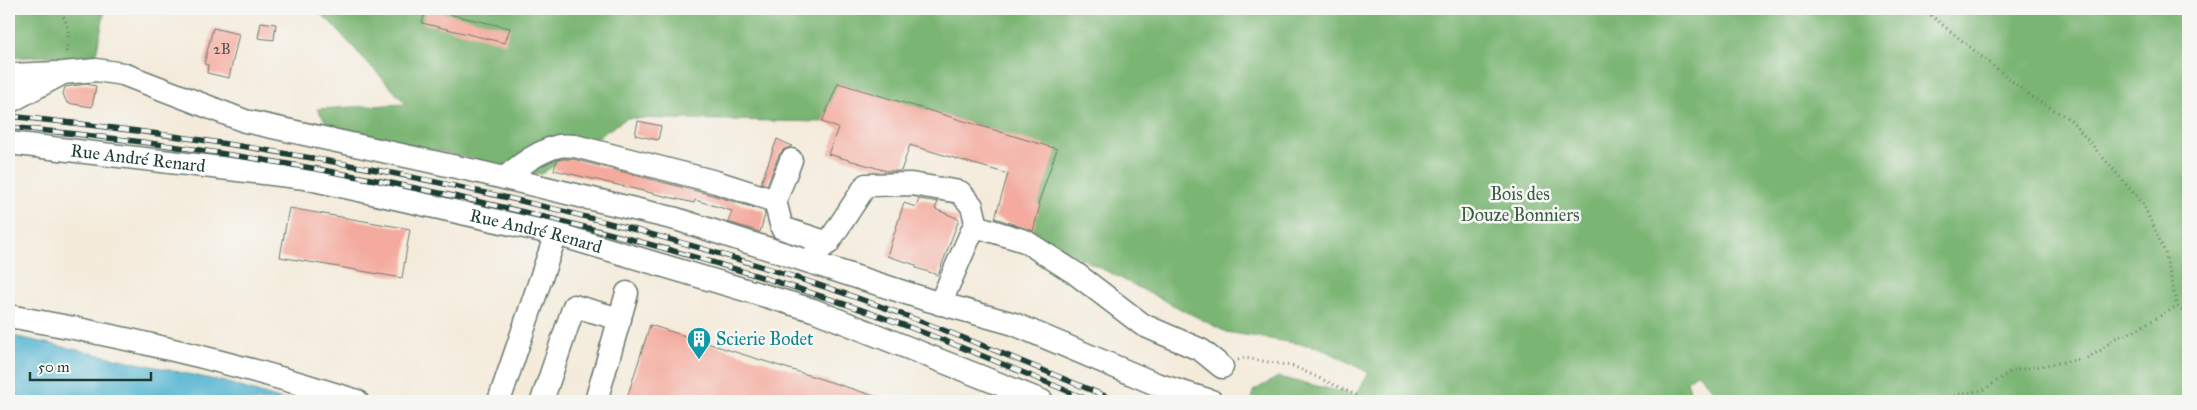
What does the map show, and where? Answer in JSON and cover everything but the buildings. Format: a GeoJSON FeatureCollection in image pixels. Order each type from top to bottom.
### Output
{"type":"FeatureCollection","features":[{"type":"Feature","properties":{"kind":"street"},"geometry":{"type":"LineString","coordinates":[[9,75],[96,70],[123,74],[245,121],[505,178],[676,219],[940,304],[1014,324],[1156,384],[1211,401]]}},
{"type":"Feature","properties":{"kind":"street"},"geometry":{"type":"LineString","coordinates":[[9,102],[63,73]]}},
{"type":"Feature","properties":{"kind":"street","name":"Rue André Renard"},"geometry":{"type":"LineString","coordinates":[[9,143],[305,178],[556,234],[813,310],[1042,401]]}},
{"type":"Feature","properties":{"kind":"street"},"geometry":{"type":"LineString","coordinates":[[505,178],[539,154],[560,146],[575,146],[716,182],[775,202]]}},
{"type":"Feature","properties":{"kind":"street"},"geometry":{"type":"LineString","coordinates":[[775,251],[782,228],[775,202],[791,160]]}},
{"type":"Feature","properties":{"kind":"street"},"geometry":{"type":"LineString","coordinates":[[810,262],[814,253],[828,243],[866,185],[911,184],[960,192],[972,206],[976,222],[940,304]]}},
{"type":"Feature","properties":{"kind":"street"},"geometry":{"type":"LineString","coordinates":[[782,228],[828,243]]}},
{"type":"Feature","properties":{"kind":"street"},"geometry":{"type":"LineString","coordinates":[[982,228],[1025,241],[1075,273],[1143,325],[1201,350],[1222,366]]}},
{"type":"Feature","properties":{"kind":"street"},"geometry":{"type":"LineString","coordinates":[[499,401],[556,234]]}},
{"type":"Feature","properties":{"kind":"street"},"geometry":{"type":"LineString","coordinates":[[596,401],[627,293]]}},
{"type":"Feature","properties":{"kind":"street"},"geometry":{"type":"LineString","coordinates":[[542,401],[574,306],[620,319]]}},
{"type":"Feature","properties":{"kind":"street"},"geometry":{"type":"LineString","coordinates":[[9,316],[69,326],[274,375],[357,401]]}},
{"type":"Feature","properties":{"kind":"path"},"geometry":{"type":"LineString","coordinates":[[57,9],[62,14],[70,34],[63,73]]}},
{"type":"Feature","properties":{"kind":"path"},"geometry":{"type":"LineString","coordinates":[[1922,9],[2033,98],[2070,119],[2131,189],[2143,204],[2165,252],[2177,306],[2188,316]]}},
{"type":"Feature","properties":{"kind":"path"},"geometry":{"type":"LineString","coordinates":[[1920,401],[1984,390],[2010,371],[2087,358],[2101,350],[2115,338],[2134,331],[2177,306]]}},
{"type":"Feature","properties":{"kind":"path"},"geometry":{"type":"LineString","coordinates":[[1222,366],[1244,358],[1294,366],[1356,395],[1364,401]]}},
{"type":"Feature","properties":{"kind":"path"},"geometry":{"type":"LineString","coordinates":[[1834,401],[1902,401]]}},
{"type":"Feature","properties":{"kind":"green space"},"geometry":{"type":"Polygon","coordinates":[[[9,9],[105,9],[95,60],[50,56],[9,58],[9,9]]]}},
{"type":"Feature","properties":{"kind":"green space","name":"Bois des Douze Bonniers"},"geometry":{"type":"Polygon","coordinates":[[[314,9],[2188,9],[2188,401],[1718,401],[1717,395],[1698,373],[1687,381],[1693,401],[1252,401],[1253,391],[1278,377],[1356,395],[1369,373],[1319,347],[1226,332],[1032,233],[998,131],[838,83],[822,122],[627,118],[541,174],[330,127],[317,109],[406,104],[329,21],[314,9]]]}},
{"type":"Feature","properties":{"kind":"water"},"geometry":{"type":"Polygon","coordinates":[[[9,335],[225,382],[286,401],[9,401],[9,335]]]}},
{"type":"Feature","properties":{"kind":"railway"},"geometry":{"type":"LineString","coordinates":[[9,116],[115,128],[326,160],[535,204],[741,260],[843,293],[981,345],[1117,401]]}},
{"type":"Feature","properties":{"kind":"railway"},"geometry":{"type":"LineString","coordinates":[[9,127],[220,153],[429,191],[533,214],[635,240],[839,302],[935,337],[1091,401]]}},
{"type":"Feature","properties":{"kind":"place","name":"Scierie Bodet"},"geometry":{"type":"Point","coordinates":[699,360]}}]}
